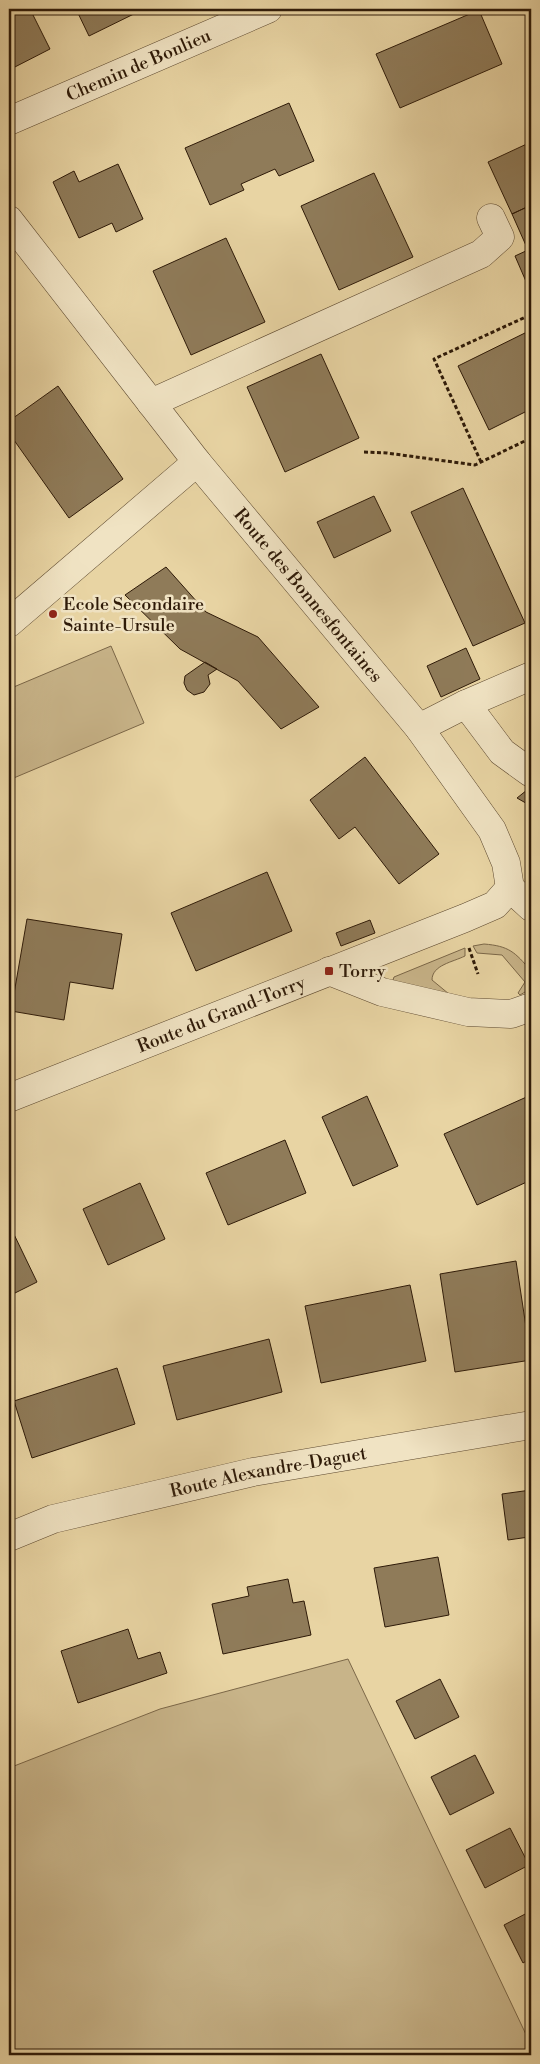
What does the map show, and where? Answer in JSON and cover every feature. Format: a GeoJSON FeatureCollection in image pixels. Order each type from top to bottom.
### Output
{"type":"FeatureCollection","features":[{"type":"Feature","properties":{"kind":"street","name":"Chemin de Bonlieu"},"geometry":{"type":"LineString","coordinates":[[9,121],[268,9]]}},
{"type":"Feature","properties":{"kind":"street"},"geometry":{"type":"LineString","coordinates":[[151,403],[482,254],[500,237],[490,218]]}},
{"type":"Feature","properties":{"kind":"street","name":"Route des Bonnesfontaines"},"geometry":{"type":"LineString","coordinates":[[9,220],[197,462],[419,728],[492,830],[506,863],[510,888]]}},
{"type":"Feature","properties":{"kind":"street"},"geometry":{"type":"LineString","coordinates":[[9,623],[197,462]]}},
{"type":"Feature","properties":{"kind":"street"},"geometry":{"type":"LineString","coordinates":[[419,728],[466,704],[531,676]]}},
{"type":"Feature","properties":{"kind":"street"},"geometry":{"type":"LineString","coordinates":[[466,704],[502,752],[531,773]]}},
{"type":"Feature","properties":{"kind":"street"},"geometry":{"type":"LineString","coordinates":[[510,888],[531,906]]}},
{"type":"Feature","properties":{"kind":"street","name":"Route du Grand-Torry"},"geometry":{"type":"LineString","coordinates":[[9,1098],[495,905],[510,888]]}},
{"type":"Feature","properties":{"kind":"street"},"geometry":{"type":"LineString","coordinates":[[329,971],[382,992],[468,1012],[511,1014],[531,1007]]}},
{"type":"Feature","properties":{"kind":"street","name":"Route Alexandre-Daguet"},"geometry":{"type":"LineString","coordinates":[[9,1537],[53,1519],[253,1472],[531,1425]]}},
{"type":"Feature","properties":{"kind":"path"},"geometry":{"type":"LineString","coordinates":[[481,462],[434,359],[530,315]]}},
{"type":"Feature","properties":{"kind":"path"},"geometry":{"type":"LineString","coordinates":[[364,452],[387,452],[475,465],[531,438]]}},
{"type":"Feature","properties":{"kind":"path"},"geometry":{"type":"LineString","coordinates":[[471,943],[468,948],[478,974]]}},
{"type":"Feature","properties":{"kind":"shaded area"},"geometry":{"type":"Polygon","coordinates":[[[111,646],[144,723],[9,780],[9,689],[111,646]]]}},
{"type":"Feature","properties":{"kind":"shaded area"},"geometry":{"type":"Polygon","coordinates":[[[484,944],[506,948],[520,959],[531,971],[530,989],[520,995],[518,993],[525,982],[502,955],[477,953],[473,946],[484,944]]]}},
{"type":"Feature","properties":{"kind":"shaded area"},"geometry":{"type":"Polygon","coordinates":[[[465,948],[465,956],[439,967],[433,975],[432,980],[449,994],[399,984],[393,980],[394,977],[465,948]]]}},
{"type":"Feature","properties":{"kind":"shaded area"},"geometry":{"type":"Polygon","coordinates":[[[348,1659],[531,2045],[531,2055],[9,2055],[9,1768],[160,1709],[348,1659]]]}},
{"type":"Feature","properties":{"kind":"building"},"geometry":{"type":"Polygon","coordinates":[[[9,9],[30,9],[50,49],[9,70],[9,9]]]}},
{"type":"Feature","properties":{"kind":"building"},"geometry":{"type":"Polygon","coordinates":[[[76,9],[144,9],[89,36],[76,9]]]}},
{"type":"Feature","properties":{"kind":"building"},"geometry":{"type":"Polygon","coordinates":[[[479,10],[502,64],[400,108],[376,54],[479,10]]]}},
{"type":"Feature","properties":{"kind":"building"},"geometry":{"type":"Polygon","coordinates":[[[289,103],[314,161],[279,176],[275,169],[241,184],[244,190],[210,205],[185,148],[289,103]]]}},
{"type":"Feature","properties":{"kind":"building"},"geometry":{"type":"Polygon","coordinates":[[[531,142],[531,205],[512,214],[488,162],[531,142]]]}},
{"type":"Feature","properties":{"kind":"building"},"geometry":{"type":"Polygon","coordinates":[[[118,164],[143,219],[116,232],[112,223],[79,238],[53,182],[74,171],[79,182],[118,164]]]}},
{"type":"Feature","properties":{"kind":"building"},"geometry":{"type":"Polygon","coordinates":[[[374,173],[413,257],[339,290],[301,206],[374,173]]]}},
{"type":"Feature","properties":{"kind":"building"},"geometry":{"type":"Polygon","coordinates":[[[525,208],[531,222],[531,293],[515,256],[528,250],[512,214],[525,208]]]}},
{"type":"Feature","properties":{"kind":"building"},"geometry":{"type":"Polygon","coordinates":[[[226,238],[265,322],[191,355],[153,271],[226,238]]]}},
{"type":"Feature","properties":{"kind":"building"},"geometry":{"type":"Polygon","coordinates":[[[531,330],[531,409],[489,430],[458,366],[531,330]]]}},
{"type":"Feature","properties":{"kind":"building"},"geometry":{"type":"Polygon","coordinates":[[[321,354],[359,438],[285,472],[247,387],[321,354]]]}},
{"type":"Feature","properties":{"kind":"building"},"geometry":{"type":"Polygon","coordinates":[[[58,386],[123,479],[69,518],[9,433],[9,421],[58,386]]]}},
{"type":"Feature","properties":{"kind":"building"},"geometry":{"type":"Polygon","coordinates":[[[463,488],[525,623],[473,646],[411,512],[463,488]]]}},
{"type":"Feature","properties":{"kind":"building"},"geometry":{"type":"Polygon","coordinates":[[[374,496],[391,531],[334,558],[317,522],[374,496]]]}},
{"type":"Feature","properties":{"kind":"building"},"geometry":{"type":"Polygon","coordinates":[[[166,567],[206,612],[258,637],[319,707],[281,729],[238,681],[180,649],[125,595],[166,567]]]}},
{"type":"Feature","properties":{"kind":"building"},"geometry":{"type":"Polygon","coordinates":[[[466,648],[480,679],[441,697],[427,666],[466,648]]]}},
{"type":"Feature","properties":{"kind":"building"},"geometry":{"type":"Polygon","coordinates":[[[205,662],[217,669],[208,675],[210,684],[204,692],[194,695],[187,690],[184,683],[185,676],[205,662]]]}},
{"type":"Feature","properties":{"kind":"building"},"geometry":{"type":"Polygon","coordinates":[[[365,757],[439,854],[399,884],[355,827],[339,839],[310,800],[365,757]]]}},
{"type":"Feature","properties":{"kind":"building"},"geometry":{"type":"Polygon","coordinates":[[[527,790],[531,793],[531,806],[517,798],[527,790]]]}},
{"type":"Feature","properties":{"kind":"building"},"geometry":{"type":"Polygon","coordinates":[[[267,872],[292,931],[196,971],[171,913],[267,872]]]}},
{"type":"Feature","properties":{"kind":"building"},"geometry":{"type":"Polygon","coordinates":[[[27,919],[122,934],[113,989],[70,982],[64,1020],[11,1011],[27,919]]]}},
{"type":"Feature","properties":{"kind":"building"},"geometry":{"type":"Polygon","coordinates":[[[370,920],[375,933],[341,946],[336,933],[370,920]]]}},
{"type":"Feature","properties":{"kind":"building"},"geometry":{"type":"Polygon","coordinates":[[[531,1095],[531,1180],[477,1205],[444,1134],[531,1095]]]}},
{"type":"Feature","properties":{"kind":"building"},"geometry":{"type":"Polygon","coordinates":[[[367,1096],[398,1166],[353,1186],[322,1117],[367,1096]]]}},
{"type":"Feature","properties":{"kind":"building"},"geometry":{"type":"Polygon","coordinates":[[[285,1140],[306,1193],[228,1225],[206,1173],[285,1140]]]}},
{"type":"Feature","properties":{"kind":"building"},"geometry":{"type":"Polygon","coordinates":[[[140,1183],[165,1239],[108,1265],[83,1209],[140,1183]]]}},
{"type":"Feature","properties":{"kind":"building"},"geometry":{"type":"Polygon","coordinates":[[[9,1224],[37,1282],[9,1296],[9,1224]]]}},
{"type":"Feature","properties":{"kind":"building"},"geometry":{"type":"Polygon","coordinates":[[[516,1261],[531,1360],[455,1372],[440,1274],[516,1261]]]}},
{"type":"Feature","properties":{"kind":"building"},"geometry":{"type":"Polygon","coordinates":[[[410,1285],[426,1361],[321,1383],[305,1306],[410,1285]]]}},
{"type":"Feature","properties":{"kind":"building"},"geometry":{"type":"Polygon","coordinates":[[[269,1339],[282,1392],[177,1420],[163,1366],[269,1339]]]}},
{"type":"Feature","properties":{"kind":"building"},"geometry":{"type":"Polygon","coordinates":[[[117,1368],[135,1424],[32,1458],[14,1401],[117,1368]]]}},
{"type":"Feature","properties":{"kind":"building"},"geometry":{"type":"Polygon","coordinates":[[[531,1490],[531,1553],[529,1537],[508,1540],[502,1494],[531,1490]]]}},
{"type":"Feature","properties":{"kind":"building"},"geometry":{"type":"Polygon","coordinates":[[[438,1557],[449,1615],[385,1627],[374,1568],[438,1557]]]}},
{"type":"Feature","properties":{"kind":"building"},"geometry":{"type":"Polygon","coordinates":[[[288,1579],[293,1603],[304,1601],[311,1635],[223,1654],[212,1604],[249,1596],[247,1587],[288,1579]]]}},
{"type":"Feature","properties":{"kind":"building"},"geometry":{"type":"Polygon","coordinates":[[[128,1629],[138,1659],[160,1652],[167,1673],[78,1703],[61,1651],[128,1629]]]}},
{"type":"Feature","properties":{"kind":"building"},"geometry":{"type":"Polygon","coordinates":[[[440,1679],[459,1717],[415,1739],[396,1701],[440,1679]]]}},
{"type":"Feature","properties":{"kind":"building"},"geometry":{"type":"Polygon","coordinates":[[[475,1755],[494,1793],[450,1815],[431,1777],[475,1755]]]}},
{"type":"Feature","properties":{"kind":"building"},"geometry":{"type":"Polygon","coordinates":[[[510,1828],[529,1865],[485,1888],[466,1850],[510,1828]]]}},
{"type":"Feature","properties":{"kind":"building"},"geometry":{"type":"Polygon","coordinates":[[[531,1911],[531,1958],[523,1963],[504,1925],[531,1911]]]}},
{"type":"Feature","properties":{"kind":"place","name":"Ecole Secondaire Sainte-Ursule"},"geometry":{"type":"Point","coordinates":[53,614]}},
{"type":"Feature","properties":{"kind":"place","name":"Torry"},"geometry":{"type":"Point","coordinates":[329,971]}}]}
